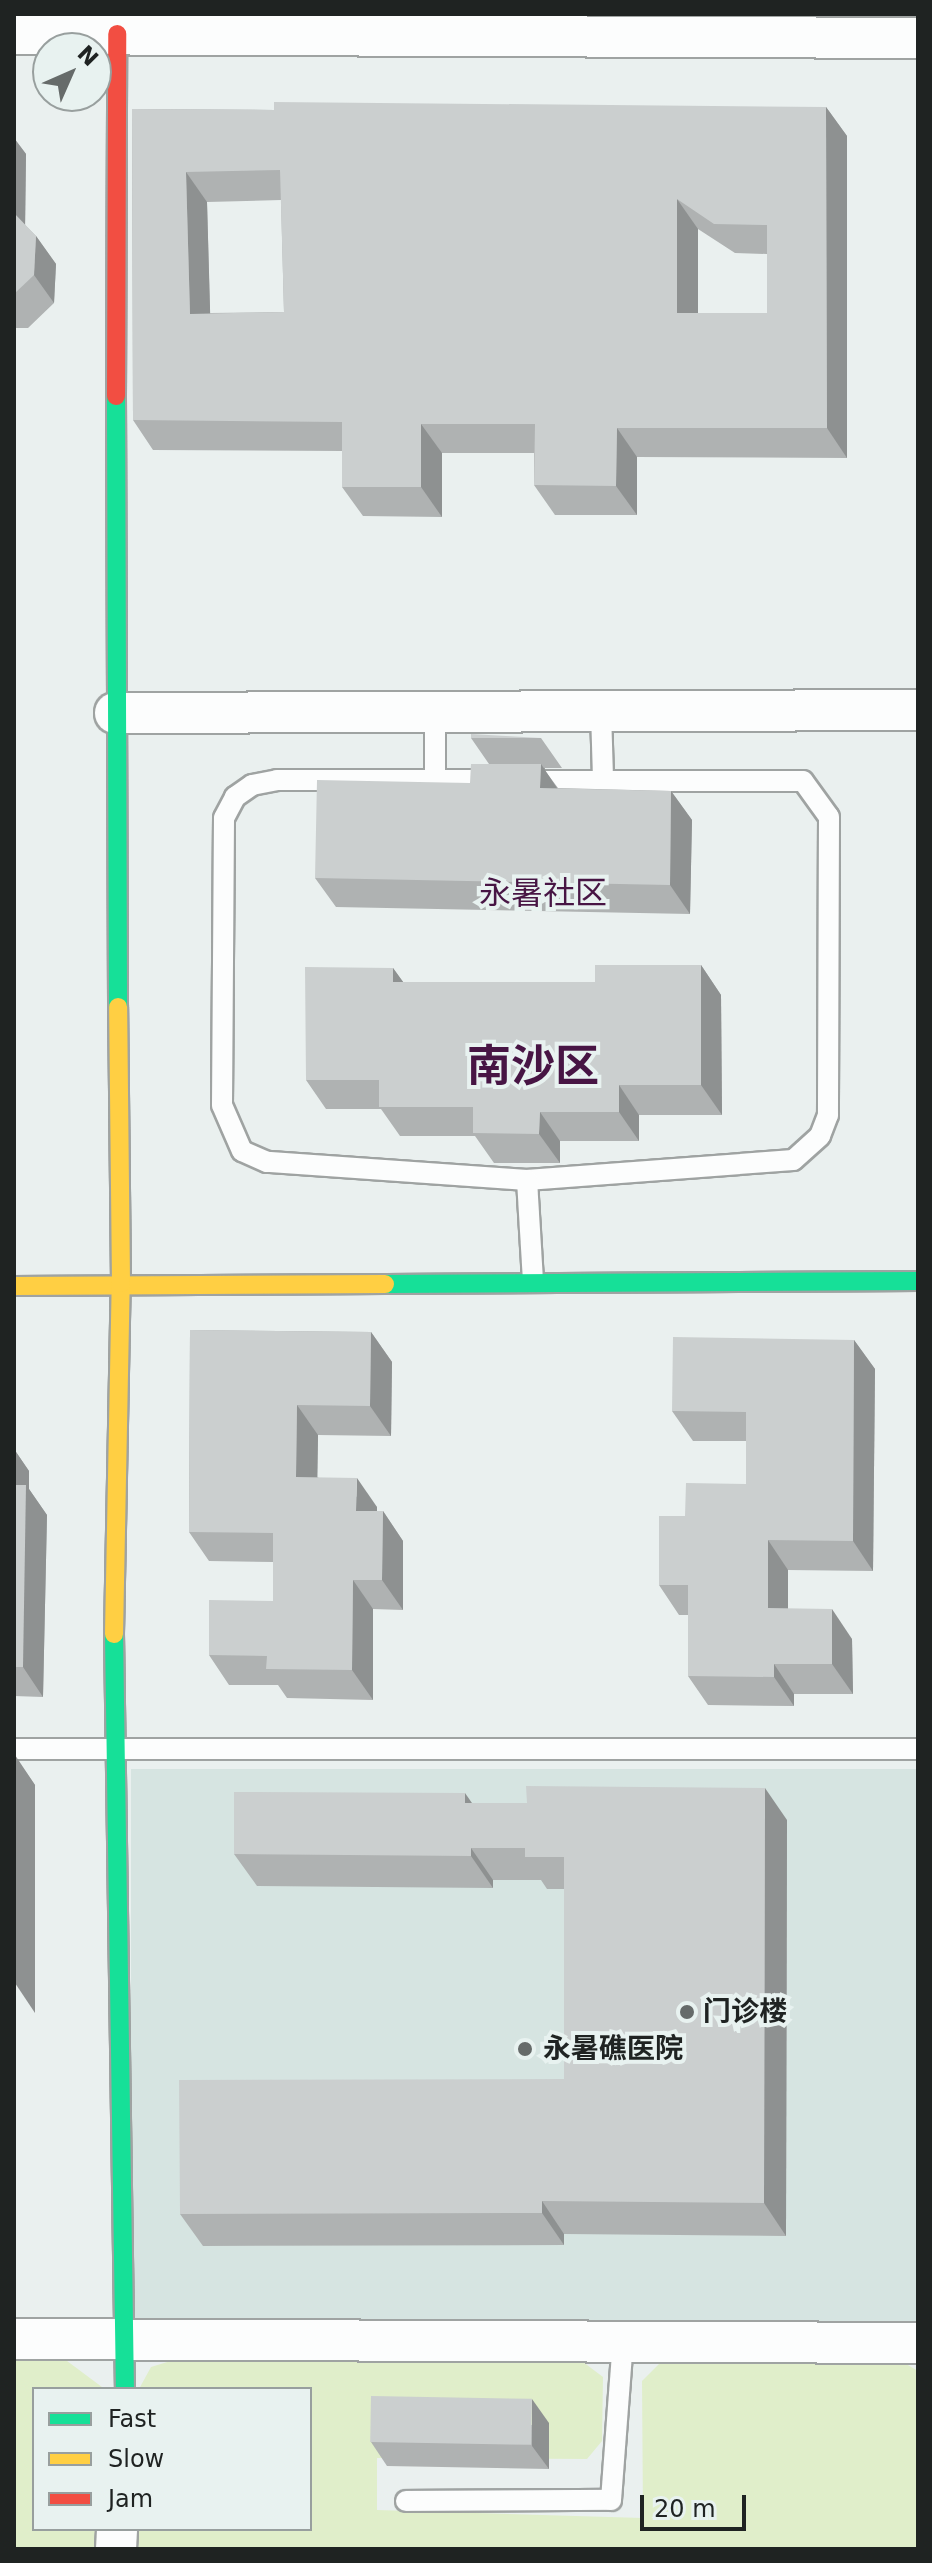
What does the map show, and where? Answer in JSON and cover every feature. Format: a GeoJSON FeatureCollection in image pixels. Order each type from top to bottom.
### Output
{"type":"FeatureCollection","features":[{"type":"Feature","properties":{"kind":"street"},"geometry":{"type":"LineString","coordinates":[[14,34],[116,24],[918,38]]}},
{"type":"Feature","properties":{"kind":"street"},"geometry":{"type":"LineString","coordinates":[[116,24],[115,713],[121,1283],[112,1749],[127,2340],[125,2387]]}},
{"type":"Feature","properties":{"kind":"street"},"geometry":{"type":"LineString","coordinates":[[115,713],[918,710]]}},
{"type":"Feature","properties":{"kind":"street"},"geometry":{"type":"LineString","coordinates":[[14,1286],[533,1280],[918,1281]]}},
{"type":"Feature","properties":{"kind":"street"},"geometry":{"type":"LineString","coordinates":[[14,2339],[918,2343]]}},
{"type":"Feature","properties":{"kind":"lane"},"geometry":{"type":"LineString","coordinates":[[601,711],[603,780]]}},
{"type":"Feature","properties":{"kind":"lane"},"geometry":{"type":"LineString","coordinates":[[435,712],[435,780]]}},
{"type":"Feature","properties":{"kind":"lane"},"geometry":{"type":"LineString","coordinates":[[277,780],[603,780],[803,781],[829,817],[828,1115],[820,1136],[793,1160],[527,1180],[267,1162],[242,1151],[225,1116],[224,818],[235,797],[252,785],[277,780]]}},
{"type":"Feature","properties":{"kind":"lane"},"geometry":{"type":"LineString","coordinates":[[527,1180],[533,1280]]}},
{"type":"Feature","properties":{"kind":"lane"},"geometry":{"type":"LineString","coordinates":[[14,1749],[918,1749]]}},
{"type":"Feature","properties":{"kind":"lane"},"geometry":{"type":"LineString","coordinates":[[406,2501],[611,2500],[623,2342]]}},
{"type":"Feature","properties":{"kind":"shaded area","name":"永暑礁医院"},"geometry":{"type":"Polygon","coordinates":[[[131,1769],[918,1769],[918,2327],[131,2327],[131,1769]]]}},
{"type":"Feature","properties":{"kind":"green space"},"geometry":{"type":"Polygon","coordinates":[[[14,2358],[63,2358],[102,2387],[32,2387],[32,2531],[101,2531],[101,2549],[14,2549],[14,2358]]]}},
{"type":"Feature","properties":{"kind":"green space"},"geometry":{"type":"Polygon","coordinates":[[[177,2359],[579,2359],[603,2377],[602,2441],[587,2459],[377,2458],[377,2510],[643,2518],[642,2381],[662,2361],[901,2361],[918,2371],[918,2549],[138,2549],[138,2531],[312,2531],[312,2387],[140,2387],[151,2367],[177,2359]]]}},
{"type":"Feature","properties":{"kind":"building"},"geometry":{"type":"Polygon","coordinates":[[[274,102],[826,107],[827,428],[617,428],[616,486],[534,485],[535,424],[421,424],[421,487],[342,487],[342,422],[133,420],[132,109],[274,110],[274,102]],[[280,170],[186,172],[190,314],[284,312],[280,170]],[[677,199],[677,313],[767,313],[767,225],[714,224],[677,199]]]}},
{"type":"Feature","properties":{"kind":"building"},"geometry":{"type":"Polygon","coordinates":[[[14,213],[36,236],[34,275],[14,294],[14,213]]]}},
{"type":"Feature","properties":{"kind":"building"},"geometry":{"type":"Polygon","coordinates":[[[471,734],[541,738],[471,738],[471,734]]]}},
{"type":"Feature","properties":{"kind":"building"},"geometry":{"type":"Polygon","coordinates":[[[471,764],[541,764],[540,788],[671,791],[670,885],[315,878],[317,780],[470,783],[471,764]]]}},
{"type":"Feature","properties":{"kind":"building"},"geometry":{"type":"Polygon","coordinates":[[[595,965],[701,965],[701,1085],[619,1085],[619,1112],[540,1112],[539,1134],[473,1133],[473,1107],[379,1107],[379,1080],[306,1080],[305,967],[393,968],[393,982],[595,982],[595,965]]]}},
{"type":"Feature","properties":{"kind":"building"},"geometry":{"type":"Polygon","coordinates":[[[190,1330],[371,1332],[370,1406],[297,1405],[296,1477],[357,1478],[356,1511],[383,1511],[382,1580],[353,1580],[352,1670],[266,1669],[267,1656],[209,1655],[209,1600],[273,1601],[273,1533],[189,1532],[190,1330]]]}},
{"type":"Feature","properties":{"kind":"building"},"geometry":{"type":"Polygon","coordinates":[[[673,1337],[854,1340],[853,1541],[768,1540],[768,1608],[832,1609],[832,1664],[774,1664],[774,1677],[688,1676],[688,1585],[659,1585],[659,1516],[685,1516],[686,1483],[746,1484],[746,1412],[672,1411],[673,1337]]]}},
{"type":"Feature","properties":{"kind":"building"},"geometry":{"type":"Polygon","coordinates":[[[14,1485],[26,1485],[23,1667],[14,1667],[14,1485]]]}},
{"type":"Feature","properties":{"kind":"building"},"geometry":{"type":"Polygon","coordinates":[[[14,1755],[15,1755],[14,1983],[14,1755]]]}},
{"type":"Feature","properties":{"kind":"building"},"geometry":{"type":"Polygon","coordinates":[[[526,1786],[765,1788],[764,2203],[542,2201],[542,2213],[180,2214],[179,2080],[564,2079],[564,1857],[525,1857],[525,1848],[471,1848],[471,1856],[234,1854],[234,1792],[465,1793],[465,1803],[527,1803],[526,1786]]]}},
{"type":"Feature","properties":{"kind":"building"},"geometry":{"type":"Polygon","coordinates":[[[371,2396],[532,2399],[531,2445],[370,2442],[371,2396]]]}},
{"type":"Feature","properties":{"kind":"traffic: fast"},"geometry":{"type":"LineString","coordinates":[[116,396],[118,1007]]}},
{"type":"Feature","properties":{"kind":"traffic: fast"},"geometry":{"type":"LineString","coordinates":[[385,1284],[918,1281]]}},
{"type":"Feature","properties":{"kind":"traffic: fast"},"geometry":{"type":"LineString","coordinates":[[114,1634],[125,2387]]}},
{"type":"Feature","properties":{"kind":"traffic: slow"},"geometry":{"type":"LineString","coordinates":[[114,1634],[121,1283],[118,1007]]}},
{"type":"Feature","properties":{"kind":"traffic: slow"},"geometry":{"type":"LineString","coordinates":[[14,1286],[385,1284]]}},
{"type":"Feature","properties":{"kind":"traffic: jam"},"geometry":{"type":"LineString","coordinates":[[116,396],[117,34]]}},
{"type":"Feature","properties":{"kind":"place","name":"门诊楼"},"geometry":{"type":"Point","coordinates":[687,2012]}},
{"type":"Feature","properties":{"kind":"place","name":"永暑礁医院"},"geometry":{"type":"Point","coordinates":[525,2049]}},
{"type":"Feature","properties":{"kind":"district","name":"永暑社区"},"geometry":{"type":"Point","coordinates":[543,893]}},
{"type":"Feature","properties":{"kind":"district","name":"南沙区"},"geometry":{"type":"Point","coordinates":[533,1066]}}]}
